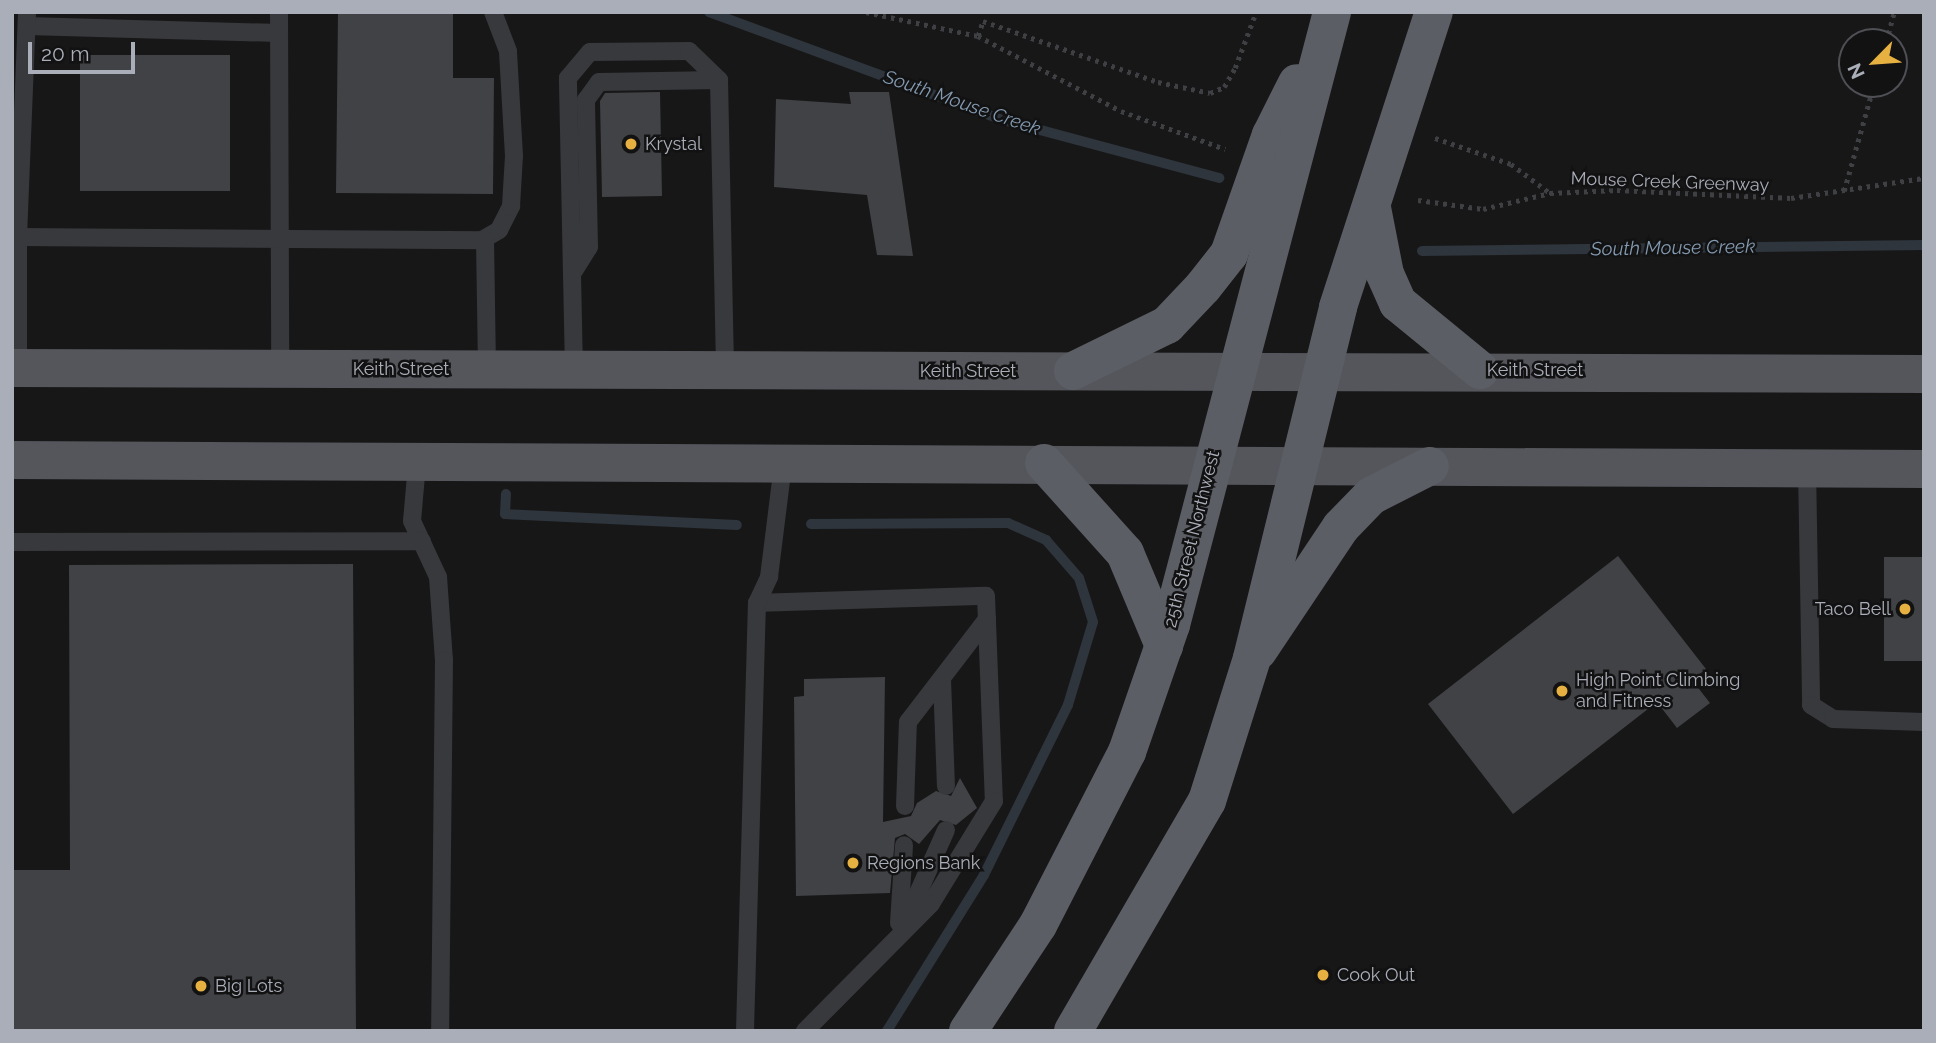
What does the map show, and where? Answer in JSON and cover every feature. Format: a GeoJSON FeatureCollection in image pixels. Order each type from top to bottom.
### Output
{"type":"FeatureCollection","features":[{"type":"Feature","properties":{"kind":"highway"},"geometry":{"type":"LineString","coordinates":[[1073,1031],[1207,801],[1252,658],[1295,465],[1320,370],[1434,12]]}},
{"type":"Feature","properties":{"kind":"highway"},"geometry":{"type":"LineString","coordinates":[[1073,371],[1167,326],[1228,254],[1270,135],[1332,14]]}},
{"type":"Feature","properties":{"kind":"highway","name":"25th Street Northwest"},"geometry":{"type":"LineString","coordinates":[[968,1031],[1038,925],[1128,752],[1164,646],[1332,14]]}},
{"type":"Feature","properties":{"kind":"highway"},"geometry":{"type":"LineString","coordinates":[[1371,208],[1385,274],[1398,303],[1480,370]]}},
{"type":"Feature","properties":{"kind":"highway"},"geometry":{"type":"LineString","coordinates":[[1044,463],[1125,553],[1164,646]]}},
{"type":"Feature","properties":{"kind":"highway"},"geometry":{"type":"LineString","coordinates":[[1252,658],[1288,614],[1341,527],[1371,496],[1430,466]]}},
{"type":"Feature","properties":{"kind":"main road","name":"Keith Street"},"geometry":{"type":"LineString","coordinates":[[15,368],[1480,370],[1924,374]]}},
{"type":"Feature","properties":{"kind":"main road"},"geometry":{"type":"LineString","coordinates":[[12,460],[1924,469]]}},
{"type":"Feature","properties":{"kind":"lane"},"geometry":{"type":"LineString","coordinates":[[279,12],[280,368]]}},
{"type":"Feature","properties":{"kind":"lane"},"geometry":{"type":"LineString","coordinates":[[15,237],[482,240],[499,230],[511,206],[514,156],[508,51],[492,12]]}},
{"type":"Feature","properties":{"kind":"lane"},"geometry":{"type":"LineString","coordinates":[[15,368],[15,237],[27,19],[279,33]]}},
{"type":"Feature","properties":{"kind":"lane"},"geometry":{"type":"LineString","coordinates":[[574,370],[568,78],[590,52],[689,51],[719,80],[725,370]]}},
{"type":"Feature","properties":{"kind":"lane"},"geometry":{"type":"LineString","coordinates":[[572,274],[589,247],[586,100],[599,82],[719,80]]}},
{"type":"Feature","properties":{"kind":"lane"},"geometry":{"type":"LineString","coordinates":[[482,240],[487,369]]}},
{"type":"Feature","properties":{"kind":"lane"},"geometry":{"type":"LineString","coordinates":[[417,464],[412,521],[438,577],[444,660],[440,1031]]}},
{"type":"Feature","properties":{"kind":"lane"},"geometry":{"type":"LineString","coordinates":[[745,1031],[757,603],[769,577],[783,465]]}},
{"type":"Feature","properties":{"kind":"lane"},"geometry":{"type":"LineString","coordinates":[[1807,468],[1806,686],[1811,705],[1833,719],[1924,722]]}},
{"type":"Feature","properties":{"kind":"lane"},"geometry":{"type":"LineString","coordinates":[[12,541],[422,541]]}},
{"type":"Feature","properties":{"kind":"lane"},"geometry":{"type":"LineString","coordinates":[[757,603],[986,596],[994,801],[931,904],[805,1031]]}},
{"type":"Feature","properties":{"kind":"lane"},"geometry":{"type":"LineString","coordinates":[[905,806],[908,722],[987,619]]}},
{"type":"Feature","properties":{"kind":"lane"},"geometry":{"type":"LineString","coordinates":[[942,678],[946,786]]}},
{"type":"Feature","properties":{"kind":"lane"},"geometry":{"type":"LineString","coordinates":[[899,937],[946,830]]}},
{"type":"Feature","properties":{"kind":"lane"},"geometry":{"type":"LineString","coordinates":[[899,937],[904,845]]}},
{"type":"Feature","properties":{"kind":"path"},"geometry":{"type":"LineString","coordinates":[[866,12],[978,36],[1121,111],[1225,149]]}},
{"type":"Feature","properties":{"kind":"path"},"geometry":{"type":"LineString","coordinates":[[978,36],[983,21],[1158,82],[1210,93],[1230,78],[1256,12]]}},
{"type":"Feature","properties":{"kind":"path"},"geometry":{"type":"LineString","coordinates":[[1844,191],[1870,98]]}},
{"type":"Feature","properties":{"kind":"path"},"geometry":{"type":"LineString","coordinates":[[1435,138],[1511,164],[1550,193]]}},
{"type":"Feature","properties":{"kind":"path","name":"Mouse Creek Greenway"},"geometry":{"type":"LineString","coordinates":[[1418,200],[1483,209],[1550,193],[1617,190],[1726,200],[1844,191],[1924,178]]}},
{"type":"Feature","properties":{"kind":"building"},"geometry":{"type":"Polygon","coordinates":[[[338,12],[453,12],[453,78],[494,78],[493,194],[336,193],[338,12]]]}},
{"type":"Feature","properties":{"kind":"building"},"geometry":{"type":"Polygon","coordinates":[[[80,55],[230,55],[230,191],[80,191],[80,55]]]}},
{"type":"Feature","properties":{"kind":"building","name":"Krystal"},"geometry":{"type":"Polygon","coordinates":[[[660,92],[662,196],[602,197],[600,101],[605,93],[660,92]]]}},
{"type":"Feature","properties":{"kind":"building"},"geometry":{"type":"Polygon","coordinates":[[[849,92],[889,92],[913,256],[877,255],[867,195],[774,187],[776,99],[851,104],[849,92]]]}},
{"type":"Feature","properties":{"kind":"building"},"geometry":{"type":"Polygon","coordinates":[[[1618,556],[1706,669],[1692,680],[1710,703],[1677,728],[1657,702],[1513,814],[1428,704],[1618,556]]]}},
{"type":"Feature","properties":{"kind":"building","name":"Taco Bell"},"geometry":{"type":"Polygon","coordinates":[[[1884,557],[1924,557],[1924,661],[1884,661],[1884,557]]]}},
{"type":"Feature","properties":{"kind":"building"},"geometry":{"type":"Polygon","coordinates":[[[353,564],[356,1031],[12,1031],[12,870],[70,870],[69,565],[353,564]]]}},
{"type":"Feature","properties":{"kind":"building"},"geometry":{"type":"Polygon","coordinates":[[[885,677],[883,822],[911,816],[917,803],[936,791],[951,796],[960,778],[977,808],[956,825],[940,820],[919,844],[905,834],[895,838],[890,893],[796,896],[794,697],[804,696],[804,679],[885,677]]]}},
{"type":"Feature","properties":{"kind":"waterway","name":"South Mouse Creek"},"geometry":{"type":"LineString","coordinates":[[709,12],[1003,120],[1219,178]]}},
{"type":"Feature","properties":{"kind":"waterway","name":"South Mouse Creek"},"geometry":{"type":"LineString","coordinates":[[1422,251],[1924,245]]}},
{"type":"Feature","properties":{"kind":"waterway"},"geometry":{"type":"LineString","coordinates":[[506,494],[505,514],[737,525]]}},
{"type":"Feature","properties":{"kind":"waterway"},"geometry":{"type":"LineString","coordinates":[[811,524],[1008,523],[1046,540],[1079,578],[1093,622],[1068,705],[984,875],[887,1031]]}},
{"type":"Feature","properties":{"kind":"place","name":"Krystal"},"geometry":{"type":"Point","coordinates":[631,144]}},
{"type":"Feature","properties":{"kind":"place","name":"Taco Bell"},"geometry":{"type":"Point","coordinates":[1905,609]}},
{"type":"Feature","properties":{"kind":"place","name":"High Point Climbing and Fitness"},"geometry":{"type":"Point","coordinates":[1562,691]}},
{"type":"Feature","properties":{"kind":"place","name":"Regions Bank"},"geometry":{"type":"Point","coordinates":[853,863]}},
{"type":"Feature","properties":{"kind":"place","name":"Cook Out"},"geometry":{"type":"Point","coordinates":[1323,975]}},
{"type":"Feature","properties":{"kind":"place","name":"Big Lots"},"geometry":{"type":"Point","coordinates":[201,986]}}]}
